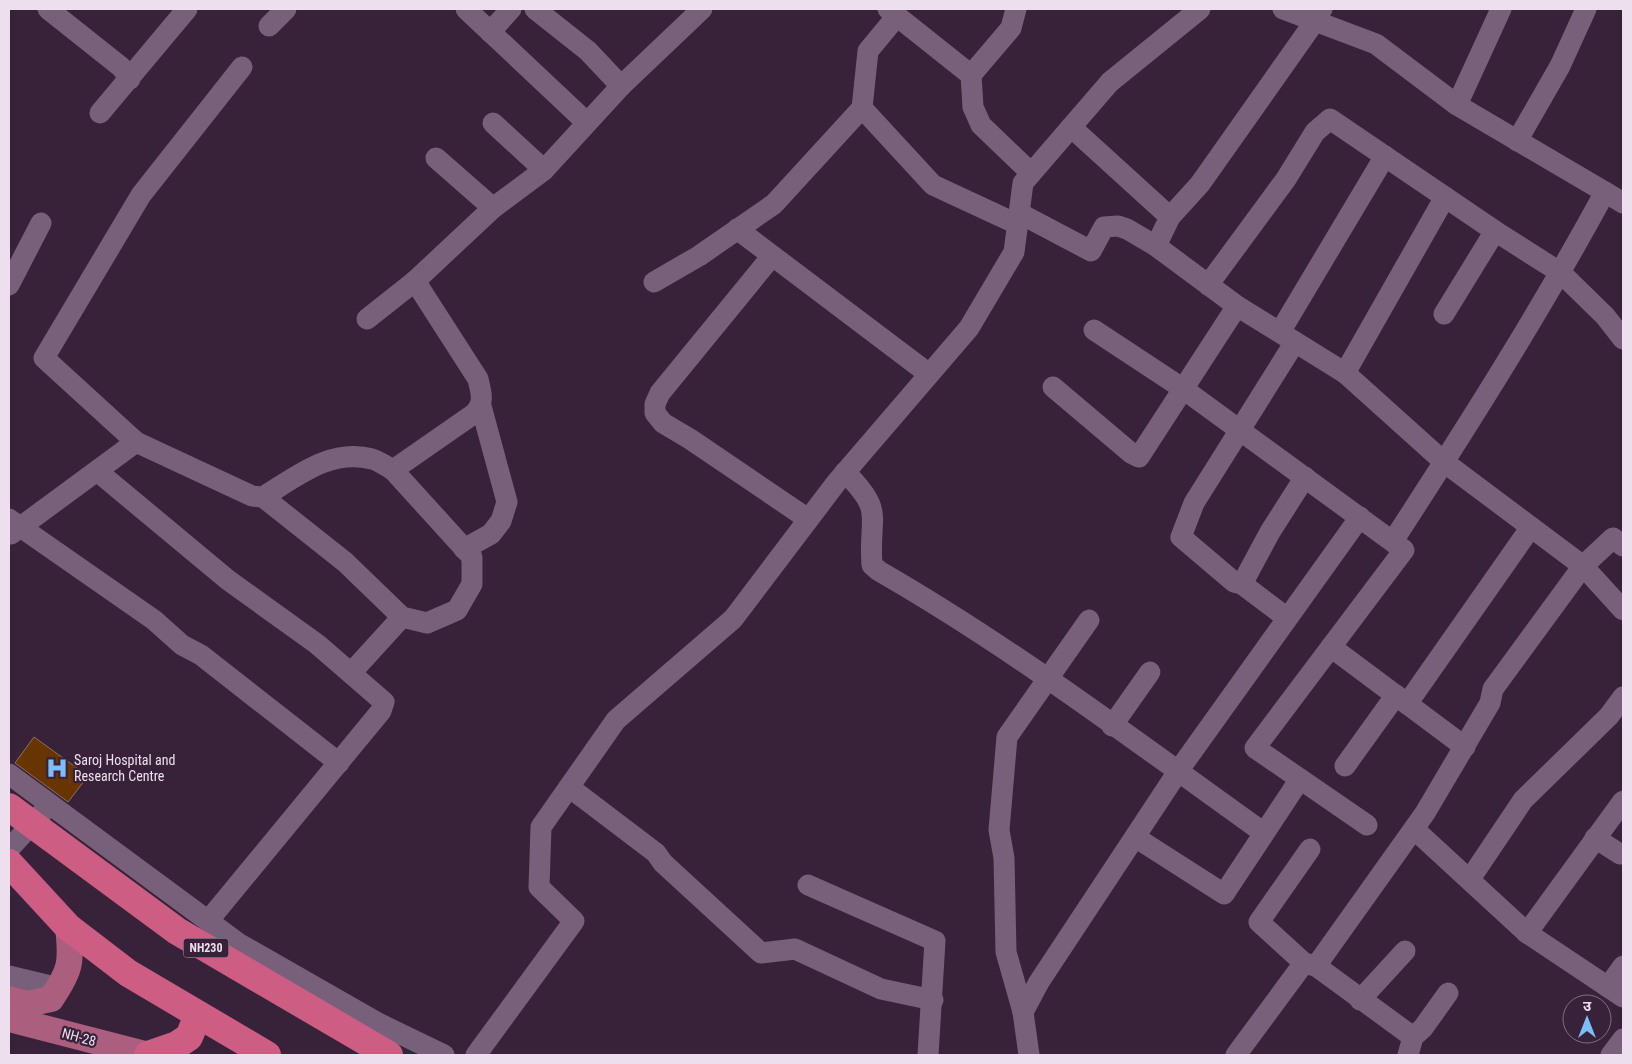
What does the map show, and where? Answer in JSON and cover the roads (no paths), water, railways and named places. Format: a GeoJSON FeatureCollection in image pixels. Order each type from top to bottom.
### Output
{"type":"FeatureCollection","features":[{"type":"Feature","properties":{"kind":"highway","name":"NH230"},"geometry":{"type":"LineString","coordinates":[[9,807],[40,815],[177,931],[389,1055]]}},
{"type":"Feature","properties":{"kind":"highway"},"geometry":{"type":"LineString","coordinates":[[9,862],[68,927],[128,973],[267,1055]]}},
{"type":"Feature","properties":{"kind":"highway"},"geometry":{"type":"LineString","coordinates":[[149,1055],[177,1045],[189,1037],[198,1014]]}},
{"type":"Feature","properties":{"kind":"main road"},"geometry":{"type":"LineString","coordinates":[[9,999],[27,1004],[51,999],[67,976],[71,949],[68,927]]}},
{"type":"Feature","properties":{"kind":"main road","name":"NH-28"},"geometry":{"type":"LineString","coordinates":[[9,1019],[149,1055]]}},
{"type":"Feature","properties":{"kind":"street"},"geometry":{"type":"LineString","coordinates":[[48,9],[121,68],[130,79]]}},
{"type":"Feature","properties":{"kind":"street"},"geometry":{"type":"LineString","coordinates":[[100,113],[187,9]]}},
{"type":"Feature","properties":{"kind":"street"},"geometry":{"type":"LineString","coordinates":[[269,26],[286,9]]}},
{"type":"Feature","properties":{"kind":"street"},"geometry":{"type":"LineString","coordinates":[[466,9],[584,120]]}},
{"type":"Feature","properties":{"kind":"street"},"geometry":{"type":"LineString","coordinates":[[490,32],[512,9]]}},
{"type":"Feature","properties":{"kind":"street"},"geometry":{"type":"LineString","coordinates":[[535,9],[588,51],[621,86]]}},
{"type":"Feature","properties":{"kind":"street"},"geometry":{"type":"LineString","coordinates":[[367,319],[415,281],[493,208],[544,170],[621,86],[702,9]]}},
{"type":"Feature","properties":{"kind":"street"},"geometry":{"type":"LineString","coordinates":[[1016,9],[1011,28],[971,75],[973,107],[981,125],[1031,173]]}},
{"type":"Feature","properties":{"kind":"street"},"geometry":{"type":"LineString","coordinates":[[476,1055],[574,921],[538,887],[541,827],[616,720],[733,619],[845,472],[969,328],[1014,252],[1023,183],[1031,173],[1110,82],[1200,9]]}},
{"type":"Feature","properties":{"kind":"street"},"geometry":{"type":"LineString","coordinates":[[1283,9],[1319,15],[1376,44],[1457,105],[1623,203]]}},
{"type":"Feature","properties":{"kind":"street"},"geometry":{"type":"LineString","coordinates":[[1457,105],[1501,9]]}},
{"type":"Feature","properties":{"kind":"street"},"geometry":{"type":"LineString","coordinates":[[1517,141],[1560,66],[1586,9]]}},
{"type":"Feature","properties":{"kind":"street"},"geometry":{"type":"LineString","coordinates":[[654,282],[737,230],[774,204],[862,108],[868,51],[893,12],[971,75]]}},
{"type":"Feature","properties":{"kind":"street"},"geometry":{"type":"LineString","coordinates":[[1156,246],[1170,217],[1200,184],[1319,15]]}},
{"type":"Feature","properties":{"kind":"street"},"geometry":{"type":"LineString","coordinates":[[242,67],[141,195],[44,358],[136,442],[252,496],[262,497],[345,562],[402,616],[428,623],[457,610],[472,584],[472,557],[393,470],[373,459],[341,458],[323,460],[262,497]]}},
{"type":"Feature","properties":{"kind":"street"},"geometry":{"type":"LineString","coordinates":[[862,108],[933,185],[1091,251],[1104,227],[1111,226],[1127,229],[1156,246],[1237,306],[1345,373],[1444,462],[1583,566],[1623,610]]}},
{"type":"Feature","properties":{"kind":"street"},"geometry":{"type":"LineString","coordinates":[[1208,285],[1286,179],[1315,132],[1330,118],[1495,231],[1561,273],[1605,316],[1623,339]]}},
{"type":"Feature","properties":{"kind":"street"},"geometry":{"type":"LineString","coordinates":[[493,123],[544,170]]}},
{"type":"Feature","properties":{"kind":"street"},"geometry":{"type":"LineString","coordinates":[[1071,127],[1170,217]]}},
{"type":"Feature","properties":{"kind":"street"},"geometry":{"type":"LineString","coordinates":[[1286,618],[1242,584],[1234,582],[1181,537],[1194,504],[1240,431],[1288,337],[1386,156]]}},
{"type":"Feature","properties":{"kind":"street"},"geometry":{"type":"LineString","coordinates":[[436,158],[493,208]]}},
{"type":"Feature","properties":{"kind":"street"},"geometry":{"type":"LineString","coordinates":[[1367,825],[1255,748],[1331,647],[1399,545],[1444,462],[1561,273],[1605,192]]}},
{"type":"Feature","properties":{"kind":"street"},"geometry":{"type":"LineString","coordinates":[[1345,373],[1445,197]]}},
{"type":"Feature","properties":{"kind":"street"},"geometry":{"type":"LineString","coordinates":[[9,285],[16,251],[41,223]]}},
{"type":"Feature","properties":{"kind":"street"},"geometry":{"type":"LineString","coordinates":[[737,230],[929,374]]}},
{"type":"Feature","properties":{"kind":"street"},"geometry":{"type":"LineString","coordinates":[[1444,314],[1495,231]]}},
{"type":"Feature","properties":{"kind":"street"},"geometry":{"type":"LineString","coordinates":[[772,256],[660,393],[654,404],[655,413],[663,423],[690,439],[808,519]]}},
{"type":"Feature","properties":{"kind":"street"},"geometry":{"type":"LineString","coordinates":[[415,281],[478,379],[482,396],[481,406],[507,502],[501,521],[491,534],[464,549]]}},
{"type":"Feature","properties":{"kind":"street"},"geometry":{"type":"LineString","coordinates":[[1053,388],[1131,453],[1139,457],[1237,306]]}},
{"type":"Feature","properties":{"kind":"street"},"geometry":{"type":"LineString","coordinates":[[1094,330],[1182,388],[1399,545]]}},
{"type":"Feature","properties":{"kind":"street"},"geometry":{"type":"LineString","coordinates":[[393,470],[475,413],[481,406]]}},
{"type":"Feature","properties":{"kind":"street"},"geometry":{"type":"LineString","coordinates":[[136,442],[97,471],[12,527],[154,620],[182,645],[201,655],[339,763]]}},
{"type":"Feature","properties":{"kind":"street"},"geometry":{"type":"LineString","coordinates":[[97,471],[228,580],[317,644],[384,702],[381,711],[208,921]]}},
{"type":"Feature","properties":{"kind":"street"},"geometry":{"type":"LineString","coordinates":[[845,472],[863,489],[872,504],[872,564],[879,571],[936,604],[1047,679],[1264,833]]}},
{"type":"Feature","properties":{"kind":"street"},"geometry":{"type":"LineString","coordinates":[[1242,584],[1270,532],[1305,477]]}},
{"type":"Feature","properties":{"kind":"street"},"geometry":{"type":"LineString","coordinates":[[1023,1012],[1039,982],[1178,772],[1286,618],[1360,518]]}},
{"type":"Feature","properties":{"kind":"street"},"geometry":{"type":"LineString","coordinates":[[1345,766],[1402,699],[1531,528]]}},
{"type":"Feature","properties":{"kind":"street"},"geometry":{"type":"LineString","coordinates":[[1236,1055],[1310,965],[1414,829],[1490,703],[1493,689],[1583,566],[1613,538],[1623,546]]}},
{"type":"Feature","properties":{"kind":"street"},"geometry":{"type":"LineString","coordinates":[[351,673],[402,616]]}},
{"type":"Feature","properties":{"kind":"street"},"geometry":{"type":"LineString","coordinates":[[1029,1055],[1023,1012],[1006,952],[1004,858],[999,830],[1007,737],[1089,620]]}},
{"type":"Feature","properties":{"kind":"street"},"geometry":{"type":"LineString","coordinates":[[1331,647],[1465,746]]}},
{"type":"Feature","properties":{"kind":"street"},"geometry":{"type":"LineString","coordinates":[[1112,726],[1150,672]]}},
{"type":"Feature","properties":{"kind":"street"},"geometry":{"type":"LineString","coordinates":[[1470,879],[1523,800],[1609,716],[1623,697]]}},
{"type":"Feature","properties":{"kind":"street"},"geometry":{"type":"LineString","coordinates":[[9,774],[40,815],[208,921],[238,943],[372,1019],[444,1055]]}},
{"type":"Feature","properties":{"kind":"street"},"geometry":{"type":"LineString","coordinates":[[1135,836],[1224,894],[1300,779]]}},
{"type":"Feature","properties":{"kind":"street"},"geometry":{"type":"LineString","coordinates":[[570,787],[656,853],[663,863],[761,953],[795,949],[881,989],[933,1000]]}},
{"type":"Feature","properties":{"kind":"street"},"geometry":{"type":"LineString","coordinates":[[1527,933],[1623,801]]}},
{"type":"Feature","properties":{"kind":"street"},"geometry":{"type":"LineString","coordinates":[[9,849],[40,815]]}},
{"type":"Feature","properties":{"kind":"street"},"geometry":{"type":"LineString","coordinates":[[1414,829],[1527,933],[1616,992],[1623,966]]}},
{"type":"Feature","properties":{"kind":"street"},"geometry":{"type":"LineString","coordinates":[[1595,838],[1622,853]]}},
{"type":"Feature","properties":{"kind":"street"},"geometry":{"type":"LineString","coordinates":[[1310,849],[1258,922],[1310,965],[1360,1000],[1410,1046],[1448,993]]}},
{"type":"Feature","properties":{"kind":"street"},"geometry":{"type":"LineString","coordinates":[[808,885],[935,941],[933,1000],[928,1055]]}},
{"type":"Feature","properties":{"kind":"street"},"geometry":{"type":"LineString","coordinates":[[1360,1000],[1405,951]]}},
{"type":"Feature","properties":{"kind":"street"},"geometry":{"type":"LineString","coordinates":[[9,976],[59,988]]}},
{"type":"Feature","properties":{"kind":"street"},"geometry":{"type":"LineString","coordinates":[[1611,1055],[1623,1039]]}},
{"type":"Feature","properties":{"kind":"place","name":"Saroj Hospital and Research Centre"},"geometry":{"type":"Point","coordinates":[57,768]}}]}
